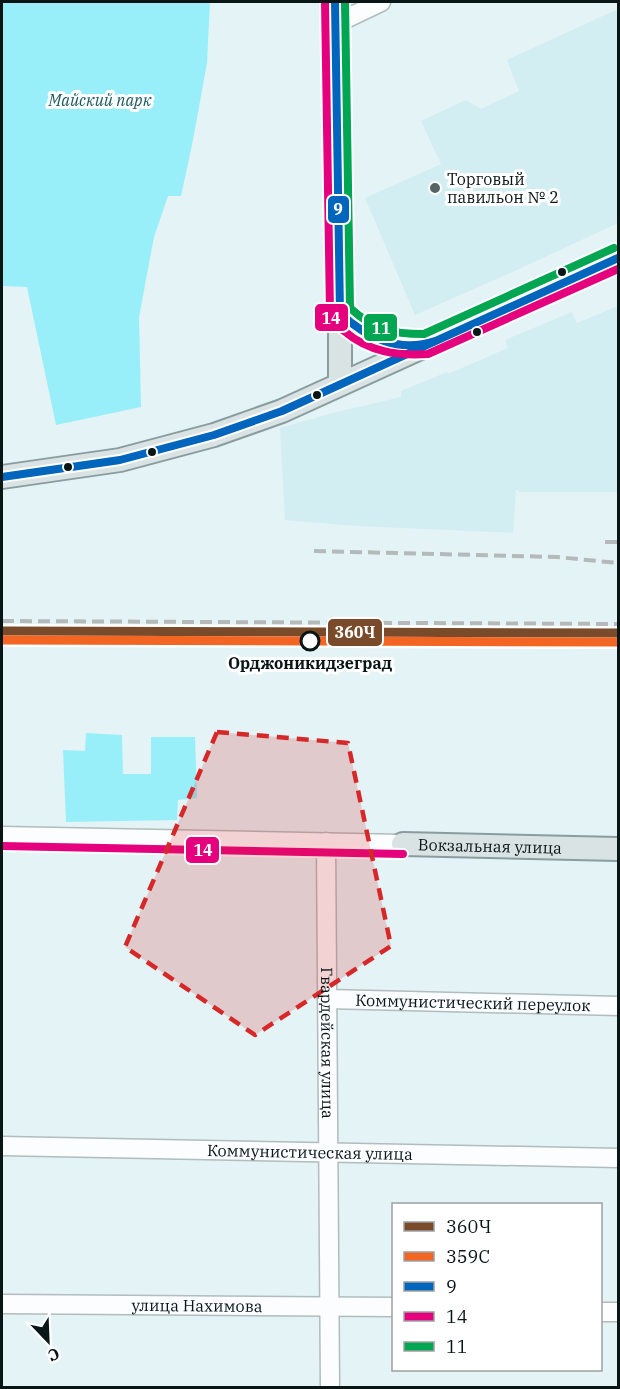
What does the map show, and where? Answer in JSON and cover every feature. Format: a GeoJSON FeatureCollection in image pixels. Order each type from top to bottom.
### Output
{"type":"FeatureCollection","features":[{"type":"Feature","properties":{"kind":"main road"},"geometry":{"type":"LineString","coordinates":[[335,13],[340,384]]}},
{"type":"Feature","properties":{"kind":"main road"},"geometry":{"type":"LineString","coordinates":[[2,477],[120,460],[214,435],[272,415],[618,258]]}},
{"type":"Feature","properties":{"kind":"main road"},"geometry":{"type":"LineString","coordinates":[[340,313],[351,325],[374,339],[404,345],[426,344]]}},
{"type":"Feature","properties":{"kind":"main road","name":"Вокзальная улица"},"geometry":{"type":"LineString","coordinates":[[403,844],[618,849]]}},
{"type":"Feature","properties":{"kind":"street"},"geometry":{"type":"LineString","coordinates":[[335,13],[381,2]]}},
{"type":"Feature","properties":{"kind":"street","name":"Вокзальная улица"},"geometry":{"type":"LineString","coordinates":[[2,837],[403,844]]}},
{"type":"Feature","properties":{"kind":"street","name":"Гвардейская улица"},"geometry":{"type":"LineString","coordinates":[[326,842],[330,1388]]}},
{"type":"Feature","properties":{"kind":"street","name":"Коммунистический переулок"},"geometry":{"type":"LineString","coordinates":[[327,999],[618,1006]]}},
{"type":"Feature","properties":{"kind":"street","name":"Коммунистическая улица"},"geometry":{"type":"LineString","coordinates":[[2,1146],[618,1158]]}},
{"type":"Feature","properties":{"kind":"street","name":"улица Нахимова"},"geometry":{"type":"LineString","coordinates":[[2,1304],[392,1307]]}},
{"type":"Feature","properties":{"kind":"street"},"geometry":{"type":"LineString","coordinates":[[602,1312],[618,1312]]}},
{"type":"Feature","properties":{"kind":"highlighted area"},"geometry":{"type":"Polygon","coordinates":[[[217,732],[348,743],[391,946],[255,1035],[125,947],[217,732]]]}},
{"type":"Feature","properties":{"kind":"shaded area"},"geometry":{"type":"Polygon","coordinates":[[[618,9],[618,223],[415,315],[365,198],[441,164],[421,121],[466,100],[481,109],[519,91],[507,60],[618,9]]]}},
{"type":"Feature","properties":{"kind":"shaded area"},"geometry":{"type":"Polygon","coordinates":[[[618,306],[618,492],[519,492],[516,489],[513,533],[356,526],[285,520],[280,428],[401,397],[401,391],[508,348],[505,340],[572,312],[577,323],[618,306]]]}},
{"type":"Feature","properties":{"kind":"green space","name":"Майский парк"},"geometry":{"type":"Polygon","coordinates":[[[2,2],[210,2],[207,63],[181,196],[168,196],[154,237],[139,317],[141,407],[56,425],[27,287],[2,286],[2,2]]]}},
{"type":"Feature","properties":{"kind":"green space"},"geometry":{"type":"Polygon","coordinates":[[[86,733],[122,735],[123,774],[151,774],[151,737],[195,737],[197,798],[178,800],[177,820],[66,822],[63,750],[85,751],[86,733]]]}},
{"type":"Feature","properties":{"kind":"railway"},"geometry":{"type":"LineString","coordinates":[[605,542],[618,542]]}},
{"type":"Feature","properties":{"kind":"railway"},"geometry":{"type":"LineString","coordinates":[[314,551],[557,557],[618,563]]}},
{"type":"Feature","properties":{"kind":"railway"},"geometry":{"type":"LineString","coordinates":[[2,621],[618,624]]}},
{"type":"Feature","properties":{"kind":"transit line","name":"14"},"geometry":{"type":"LineString","coordinates":[[325,2],[330,313],[337,325],[363,344],[373,348],[394,353],[428,354],[618,269]]}},
{"type":"Feature","properties":{"kind":"transit line","name":"9"},"geometry":{"type":"LineString","coordinates":[[335,2],[340,313],[361,330],[384,341],[409,345],[435,341]]}},
{"type":"Feature","properties":{"kind":"transit line","name":"11"},"geometry":{"type":"LineString","coordinates":[[345,2],[350,308],[367,321],[384,329],[393,332],[424,334],[614,248]]}},
{"type":"Feature","properties":{"kind":"transit line","name":"9"},"geometry":{"type":"LineString","coordinates":[[2,477],[120,460],[214,435],[282,411],[618,258]]}},
{"type":"Feature","properties":{"kind":"transit line","name":"360Ч"},"geometry":{"type":"LineString","coordinates":[[2,631],[618,633]]}},
{"type":"Feature","properties":{"kind":"transit line","name":"359С"},"geometry":{"type":"LineString","coordinates":[[2,640],[618,642]]}},
{"type":"Feature","properties":{"kind":"transit line","name":"14"},"geometry":{"type":"LineString","coordinates":[[2,846],[403,854]]}},
{"type":"Feature","properties":{"kind":"place","name":"Торговый павильон № 2"},"geometry":{"type":"Point","coordinates":[435,188]}},
{"type":"Feature","properties":{"kind":"place","name":"Орджоникидзеград"},"geometry":{"type":"Point","coordinates":[310,641]}}]}
